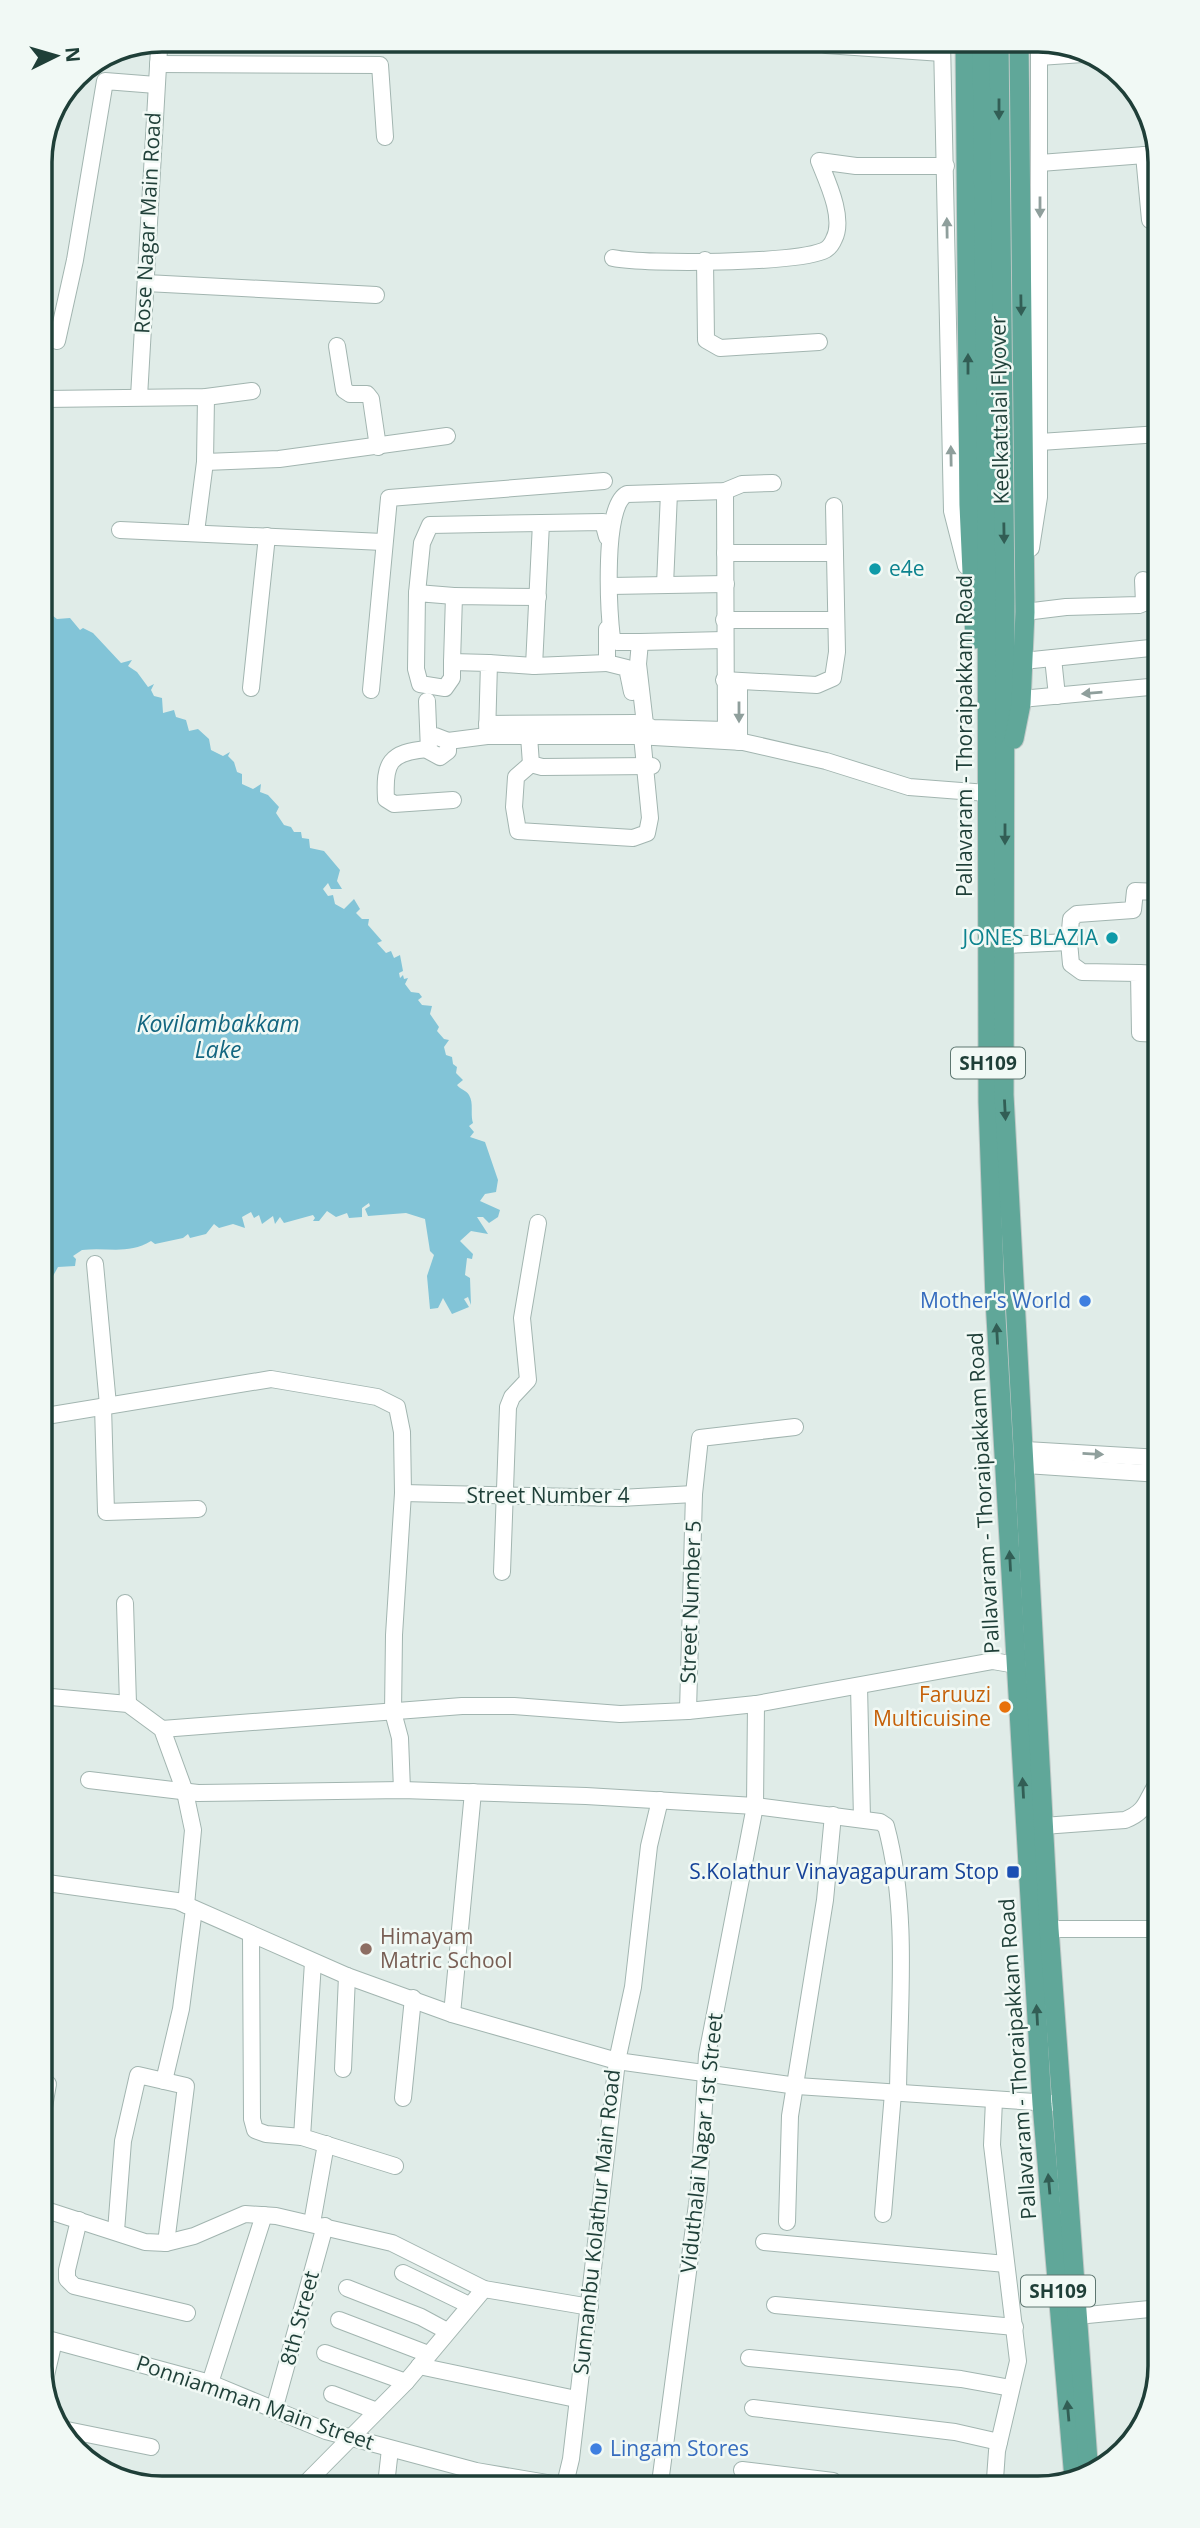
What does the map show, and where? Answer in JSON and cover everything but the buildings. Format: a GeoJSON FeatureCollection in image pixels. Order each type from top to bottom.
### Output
{"type":"FeatureCollection","features":[{"type":"Feature","properties":{"kind":"main road","name":"Keelkattalai Flyover"},"geometry":{"type":"LineString","coordinates":[[965,53],[969,505],[976,659],[987,757]]}},
{"type":"Feature","properties":{"kind":"main road","name":"Pallavaram - Thoraipakkam Road"},"geometry":{"type":"LineString","coordinates":[[982,53],[987,757],[1000,789],[988,1102],[995,1300],[1016,1665],[1027,1689],[1043,1826],[1049,1929],[1051,2103],[1077,2316],[1088,2463]]}},
{"type":"Feature","properties":{"kind":"main road","name":"Pallavaram - Thoraipakkam Road"},"geometry":{"type":"LineString","coordinates":[[999,53],[1000,789],[1005,945],[1004,1109],[1026,1457],[1027,1689],[1073,2469]]}},
{"type":"Feature","properties":{"kind":"main road","name":"Keelkattalai Flyover"},"geometry":{"type":"LineString","coordinates":[[1000,789],[1021,699],[1025,612],[1019,53]]}},
{"type":"Feature","properties":{"kind":"street"},"geometry":{"type":"LineString","coordinates":[[942,53],[952,511],[973,595]]}},
{"type":"Feature","properties":{"kind":"street"},"geometry":{"type":"LineString","coordinates":[[1024,585],[1039,497],[1039,53]]}},
{"type":"Feature","properties":{"kind":"street"},"geometry":{"type":"LineString","coordinates":[[1039,57],[1061,55]]}},
{"type":"Feature","properties":{"kind":"street"},"geometry":{"type":"LineString","coordinates":[[158,57],[380,65],[386,137]]}},
{"type":"Feature","properties":{"kind":"street","name":"Rose Nagar Main Road"},"geometry":{"type":"LineString","coordinates":[[139,397],[158,57]]}},
{"type":"Feature","properties":{"kind":"street"},"geometry":{"type":"LineString","coordinates":[[57,341],[75,260],[105,81],[156,85]]}},
{"type":"Feature","properties":{"kind":"street"},"geometry":{"type":"LineString","coordinates":[[1040,163],[1147,155]]}},
{"type":"Feature","properties":{"kind":"street"},"geometry":{"type":"LineString","coordinates":[[613,258],[705,260],[799,257],[827,250],[836,237],[836,214],[820,161],[856,166],[946,166]]}},
{"type":"Feature","properties":{"kind":"street"},"geometry":{"type":"LineString","coordinates":[[705,260],[706,340],[720,348],[819,342]]}},
{"type":"Feature","properties":{"kind":"street"},"geometry":{"type":"LineString","coordinates":[[146,283],[376,295]]}},
{"type":"Feature","properties":{"kind":"street"},"geometry":{"type":"LineString","coordinates":[[338,346],[344,390],[350,394],[367,394],[371,399],[378,447]]}},
{"type":"Feature","properties":{"kind":"street"},"geometry":{"type":"LineString","coordinates":[[53,399],[206,397],[252,391]]}},
{"type":"Feature","properties":{"kind":"street"},"geometry":{"type":"LineString","coordinates":[[196,532],[205,462],[206,397]]}},
{"type":"Feature","properties":{"kind":"street"},"geometry":{"type":"LineString","coordinates":[[1040,442],[1148,435]]}},
{"type":"Feature","properties":{"kind":"street"},"geometry":{"type":"LineString","coordinates":[[205,462],[279,459],[447,436]]}},
{"type":"Feature","properties":{"kind":"street"},"geometry":{"type":"LineString","coordinates":[[371,690],[389,498],[604,481]]}},
{"type":"Feature","properties":{"kind":"street"},"geometry":{"type":"LineString","coordinates":[[724,640],[618,642],[612,639],[611,528],[617,501],[627,494],[725,491],[742,484],[773,483]]}},
{"type":"Feature","properties":{"kind":"street"},"geometry":{"type":"LineString","coordinates":[[725,491],[724,640],[732,681],[730,738]]}},
{"type":"Feature","properties":{"kind":"street"},"geometry":{"type":"LineString","coordinates":[[665,585],[669,493]]}},
{"type":"Feature","properties":{"kind":"street"},"geometry":{"type":"LineString","coordinates":[[732,681],[817,685],[832,678],[837,652],[834,506]]}},
{"type":"Feature","properties":{"kind":"street"},"geometry":{"type":"LineString","coordinates":[[534,666],[541,523]]}},
{"type":"Feature","properties":{"kind":"street"},"geometry":{"type":"LineString","coordinates":[[454,596],[452,678],[445,688],[420,684],[416,669],[417,593],[422,543],[429,525],[606,524],[607,663]]}},
{"type":"Feature","properties":{"kind":"street"},"geometry":{"type":"LineString","coordinates":[[120,530],[383,542]]}},
{"type":"Feature","properties":{"kind":"street"},"geometry":{"type":"LineString","coordinates":[[251,688],[267,537]]}},
{"type":"Feature","properties":{"kind":"street"},"geometry":{"type":"LineString","coordinates":[[725,553],[835,554]]}},
{"type":"Feature","properties":{"kind":"street"},"geometry":{"type":"LineString","coordinates":[[1025,612],[1066,607],[1139,605],[1144,603],[1145,597],[1143,580]]}},
{"type":"Feature","properties":{"kind":"street"},"geometry":{"type":"LineString","coordinates":[[610,586],[726,584]]}},
{"type":"Feature","properties":{"kind":"street"},"geometry":{"type":"LineString","coordinates":[[417,593],[538,597]]}},
{"type":"Feature","properties":{"kind":"street"},"geometry":{"type":"LineString","coordinates":[[724,620],[836,620]]}},
{"type":"Feature","properties":{"kind":"street"},"geometry":{"type":"LineString","coordinates":[[640,642],[638,664],[645,724],[652,728],[730,738],[826,761],[909,786],[1000,789]]}},
{"type":"Feature","properties":{"kind":"street"},"geometry":{"type":"LineString","coordinates":[[1023,661],[1148,648]]}},
{"type":"Feature","properties":{"kind":"street"},"geometry":{"type":"LineString","coordinates":[[1053,658],[1056,696]]}},
{"type":"Feature","properties":{"kind":"street"},"geometry":{"type":"LineString","coordinates":[[452,662],[534,666],[607,663],[627,668],[647,766],[650,818],[647,833],[633,838],[518,831],[514,807],[516,777],[531,764],[647,766]]}},
{"type":"Feature","properties":{"kind":"street"},"geometry":{"type":"LineString","coordinates":[[487,730],[489,663]]}},
{"type":"Feature","properties":{"kind":"street"},"geometry":{"type":"LineString","coordinates":[[1021,699],[1148,687]]}},
{"type":"Feature","properties":{"kind":"street"},"geometry":{"type":"LineString","coordinates":[[427,701],[429,745],[433,756],[443,756],[448,751],[448,741],[487,730],[638,732],[730,738]]}},
{"type":"Feature","properties":{"kind":"street"},"geometry":{"type":"LineString","coordinates":[[487,730],[529,736],[638,732]]}},
{"type":"Feature","properties":{"kind":"street"},"geometry":{"type":"LineString","coordinates":[[529,736],[531,764]]}},
{"type":"Feature","properties":{"kind":"street"},"geometry":{"type":"LineString","coordinates":[[429,745],[406,753],[392,762],[385,771],[386,799],[394,804],[453,800]]}},
{"type":"Feature","properties":{"kind":"street"},"geometry":{"type":"LineString","coordinates":[[1148,892],[1135,891],[1133,910],[1077,914],[1072,919],[1069,942],[1071,964],[1082,972],[1148,973]]}},
{"type":"Feature","properties":{"kind":"street"},"geometry":{"type":"LineString","coordinates":[[1005,945],[1069,942]]}},
{"type":"Feature","properties":{"kind":"street"},"geometry":{"type":"LineString","coordinates":[[1139,973],[1140,1033],[1148,1033]]}},
{"type":"Feature","properties":{"kind":"street"},"geometry":{"type":"LineString","coordinates":[[502,1572],[508,1407],[512,1396],[528,1380],[522,1318],[538,1223]]}},
{"type":"Feature","properties":{"kind":"street"},"geometry":{"type":"LineString","coordinates":[[95,1264],[106,1406],[106,1512],[198,1509]]}},
{"type":"Feature","properties":{"kind":"street"},"geometry":{"type":"LineString","coordinates":[[52,1415],[271,1379],[377,1396],[397,1407],[402,1432],[402,1493],[393,1712],[400,1738],[402,1790]]}},
{"type":"Feature","properties":{"kind":"street","name":"Street Number 5"},"geometry":{"type":"LineString","coordinates":[[688,1711],[694,1494],[700,1438],[795,1427]]}},
{"type":"Feature","properties":{"kind":"street"},"geometry":{"type":"LineString","coordinates":[[1026,1457],[1148,1458]]}},
{"type":"Feature","properties":{"kind":"street"},"geometry":{"type":"LineString","coordinates":[[1026,1457],[1148,1472]]}},
{"type":"Feature","properties":{"kind":"street","name":"Street Number 4"},"geometry":{"type":"LineString","coordinates":[[402,1493],[620,1497],[694,1494]]}},
{"type":"Feature","properties":{"kind":"street"},"geometry":{"type":"LineString","coordinates":[[125,1603],[128,1704]]}},
{"type":"Feature","properties":{"kind":"street"},"geometry":{"type":"LineString","coordinates":[[162,1729],[298,1716],[462,1706],[514,1706],[620,1714],[688,1711],[756,1704],[993,1661],[1016,1665]]}},
{"type":"Feature","properties":{"kind":"street"},"geometry":{"type":"LineString","coordinates":[[859,1686],[862,1819]]}},
{"type":"Feature","properties":{"kind":"street"},"geometry":{"type":"LineString","coordinates":[[52,1697],[128,1704],[162,1729],[185,1792],[193,1830],[190,1907],[181,2010],[164,2081]]}},
{"type":"Feature","properties":{"kind":"street","name":"Viduthalai Nagar 1st Street"},"geometry":{"type":"LineString","coordinates":[[661,2476],[699,2189],[706,2071],[733,1909],[755,1806],[756,1704]]}},
{"type":"Feature","properties":{"kind":"street"},"geometry":{"type":"LineString","coordinates":[[89,1780],[185,1792],[402,1790],[660,1800],[755,1806],[862,1819],[886,1826],[895,1859],[900,1983],[896,2092],[883,2214]]}},
{"type":"Feature","properties":{"kind":"street"},"geometry":{"type":"LineString","coordinates":[[452,2014],[473,1792]]}},
{"type":"Feature","properties":{"kind":"street"},"geometry":{"type":"LineString","coordinates":[[660,1800],[649,1846],[633,1987],[617,2061],[706,2071],[797,2086],[1051,2103]]}},
{"type":"Feature","properties":{"kind":"street"},"geometry":{"type":"LineString","coordinates":[[1043,1826],[1125,1820],[1145,1808],[1148,1802]]}},
{"type":"Feature","properties":{"kind":"street"},"geometry":{"type":"LineString","coordinates":[[788,2221],[790,2116],[797,2086],[809,1983],[833,1845],[833,1815]]}},
{"type":"Feature","properties":{"kind":"street","name":"Sunnambu Kolathur Main Road"},"geometry":{"type":"LineString","coordinates":[[52,1884],[177,1901],[347,1976],[452,2014],[617,2061],[590,2307],[567,2475]]}},
{"type":"Feature","properties":{"kind":"street"},"geometry":{"type":"LineString","coordinates":[[1049,1929],[1148,1929]]}},
{"type":"Feature","properties":{"kind":"street"},"geometry":{"type":"LineString","coordinates":[[251,1934],[252,2119],[255,2130],[267,2134],[302,2137],[395,2166]]}},
{"type":"Feature","properties":{"kind":"street"},"geometry":{"type":"LineString","coordinates":[[302,2137],[313,1962]]}},
{"type":"Feature","properties":{"kind":"street"},"geometry":{"type":"LineString","coordinates":[[343,2069],[347,1976]]}},
{"type":"Feature","properties":{"kind":"street"},"geometry":{"type":"LineString","coordinates":[[403,2098],[413,1998]]}},
{"type":"Feature","properties":{"kind":"street"},"geometry":{"type":"LineString","coordinates":[[116,2231],[123,2141],[138,2075],[186,2086],[166,2242]]}},
{"type":"Feature","properties":{"kind":"street"},"geometry":{"type":"LineString","coordinates":[[994,2100],[992,2145],[1018,2361],[999,2442],[995,2476]]}},
{"type":"Feature","properties":{"kind":"street","name":"8th Street"},"geometry":{"type":"LineString","coordinates":[[274,2410],[318,2225],[326,2144]]}},
{"type":"Feature","properties":{"kind":"street"},"geometry":{"type":"LineString","coordinates":[[52,2212],[145,2242],[166,2242],[194,2236],[245,2214],[264,2215],[391,2243],[484,2289],[590,2307]]}},
{"type":"Feature","properties":{"kind":"street"},"geometry":{"type":"LineString","coordinates":[[210,2384],[264,2215]]}},
{"type":"Feature","properties":{"kind":"street"},"geometry":{"type":"LineString","coordinates":[[79,2220],[67,2270],[67,2278],[74,2287],[187,2313]]}},
{"type":"Feature","properties":{"kind":"street"},"geometry":{"type":"LineString","coordinates":[[764,2242],[1006,2264]]}},
{"type":"Feature","properties":{"kind":"street"},"geometry":{"type":"LineString","coordinates":[[403,2273],[469,2305]]}},
{"type":"Feature","properties":{"kind":"street"},"geometry":{"type":"LineString","coordinates":[[347,2288],[447,2331]]}},
{"type":"Feature","properties":{"kind":"street"},"geometry":{"type":"LineString","coordinates":[[314,2475],[405,2382],[484,2289]]}},
{"type":"Feature","properties":{"kind":"street"},"geometry":{"type":"LineString","coordinates":[[775,2305],[1015,2327]]}},
{"type":"Feature","properties":{"kind":"street"},"geometry":{"type":"LineString","coordinates":[[1077,2316],[1148,2309]]}},
{"type":"Feature","properties":{"kind":"street"},"geometry":{"type":"LineString","coordinates":[[339,2320],[424,2360],[576,2399]]}},
{"type":"Feature","properties":{"kind":"street","name":"Ponniamman Main Street"},"geometry":{"type":"LineString","coordinates":[[52,2340],[210,2384],[351,2438],[467,2475]]}},
{"type":"Feature","properties":{"kind":"street"},"geometry":{"type":"LineString","coordinates":[[325,2353],[405,2382]]}},
{"type":"Feature","properties":{"kind":"street"},"geometry":{"type":"LineString","coordinates":[[749,2358],[961,2379],[1011,2388]]}},
{"type":"Feature","properties":{"kind":"street"},"geometry":{"type":"LineString","coordinates":[[332,2394],[377,2412]]}},
{"type":"Feature","properties":{"kind":"street"},"geometry":{"type":"LineString","coordinates":[[753,2408],[955,2432],[999,2442]]}},
{"type":"Feature","properties":{"kind":"street"},"geometry":{"type":"LineString","coordinates":[[74,2431],[151,2446]]}},
{"type":"Feature","properties":{"kind":"street"},"geometry":{"type":"LineString","coordinates":[[387,2475],[390,2449]]}},
{"type":"Feature","properties":{"kind":"street"},"geometry":{"type":"LineString","coordinates":[[743,2470],[790,2476]]}},
{"type":"Feature","properties":{"kind":"water","name":"Kovilambakkam Lake"},"geometry":{"type":"Polygon","coordinates":[[[53,616],[57,619],[70,618],[80,630],[83,628],[93,633],[121,663],[132,660],[128,666],[137,672],[148,687],[154,684],[151,690],[154,696],[162,698],[163,713],[174,710],[176,717],[186,720],[189,731],[198,729],[209,739],[211,750],[223,756],[230,752],[228,756],[234,762],[237,772],[242,774],[242,784],[253,789],[261,784],[260,792],[268,795],[279,807],[276,813],[284,825],[291,827],[294,832],[301,832],[302,838],[309,839],[310,848],[324,851],[340,870],[337,881],[342,889],[331,889],[328,883],[323,889],[328,896],[333,895],[335,904],[344,909],[354,899],[360,909],[356,913],[362,919],[369,919],[368,925],[382,941],[377,943],[386,953],[391,951],[394,958],[400,955],[403,971],[399,973],[400,978],[403,975],[404,979],[408,978],[405,984],[411,992],[419,993],[422,997],[418,1000],[422,1005],[432,1006],[430,1014],[439,1027],[437,1031],[444,1039],[449,1040],[444,1047],[446,1055],[452,1057],[453,1064],[457,1067],[456,1073],[463,1080],[457,1085],[468,1093],[470,1098],[473,1123],[469,1126],[474,1132],[470,1137],[485,1142],[498,1180],[496,1192],[485,1194],[480,1201],[500,1210],[498,1217],[489,1223],[483,1217],[477,1217],[488,1234],[471,1231],[460,1241],[473,1254],[472,1259],[467,1258],[465,1275],[470,1278],[471,1305],[468,1297],[464,1299],[469,1307],[452,1314],[443,1298],[438,1308],[430,1309],[427,1276],[434,1255],[430,1251],[425,1219],[406,1213],[368,1216],[365,1209],[370,1206],[369,1203],[362,1208],[362,1217],[349,1218],[347,1213],[336,1217],[327,1211],[319,1221],[313,1221],[313,1215],[284,1223],[280,1217],[275,1224],[273,1216],[262,1224],[259,1215],[254,1218],[251,1212],[242,1217],[245,1228],[233,1224],[219,1228],[214,1224],[206,1234],[190,1238],[188,1234],[183,1238],[155,1244],[151,1241],[134,1248],[82,1250],[73,1256],[76,1259],[75,1266],[58,1267],[53,1276],[53,616]]]}},
{"type":"Feature","properties":{"kind":"place","name":"e4e"},"geometry":{"type":"Point","coordinates":[875,569]}},
{"type":"Feature","properties":{"kind":"place","name":"JONES BLAZIA"},"geometry":{"type":"Point","coordinates":[1112,938]}},
{"type":"Feature","properties":{"kind":"place","name":"Mother's World"},"geometry":{"type":"Point","coordinates":[1085,1301]}},
{"type":"Feature","properties":{"kind":"place","name":"Faruuzi Multicuisine"},"geometry":{"type":"Point","coordinates":[1005,1707]}},
{"type":"Feature","properties":{"kind":"place","name":"S.Kolathur Vinayagapuram Stop"},"geometry":{"type":"Point","coordinates":[1013,1872]}},
{"type":"Feature","properties":{"kind":"place","name":"Himayam Matric School"},"geometry":{"type":"Point","coordinates":[366,1949]}},
{"type":"Feature","properties":{"kind":"place","name":"Lingam Stores"},"geometry":{"type":"Point","coordinates":[596,2449]}}]}
